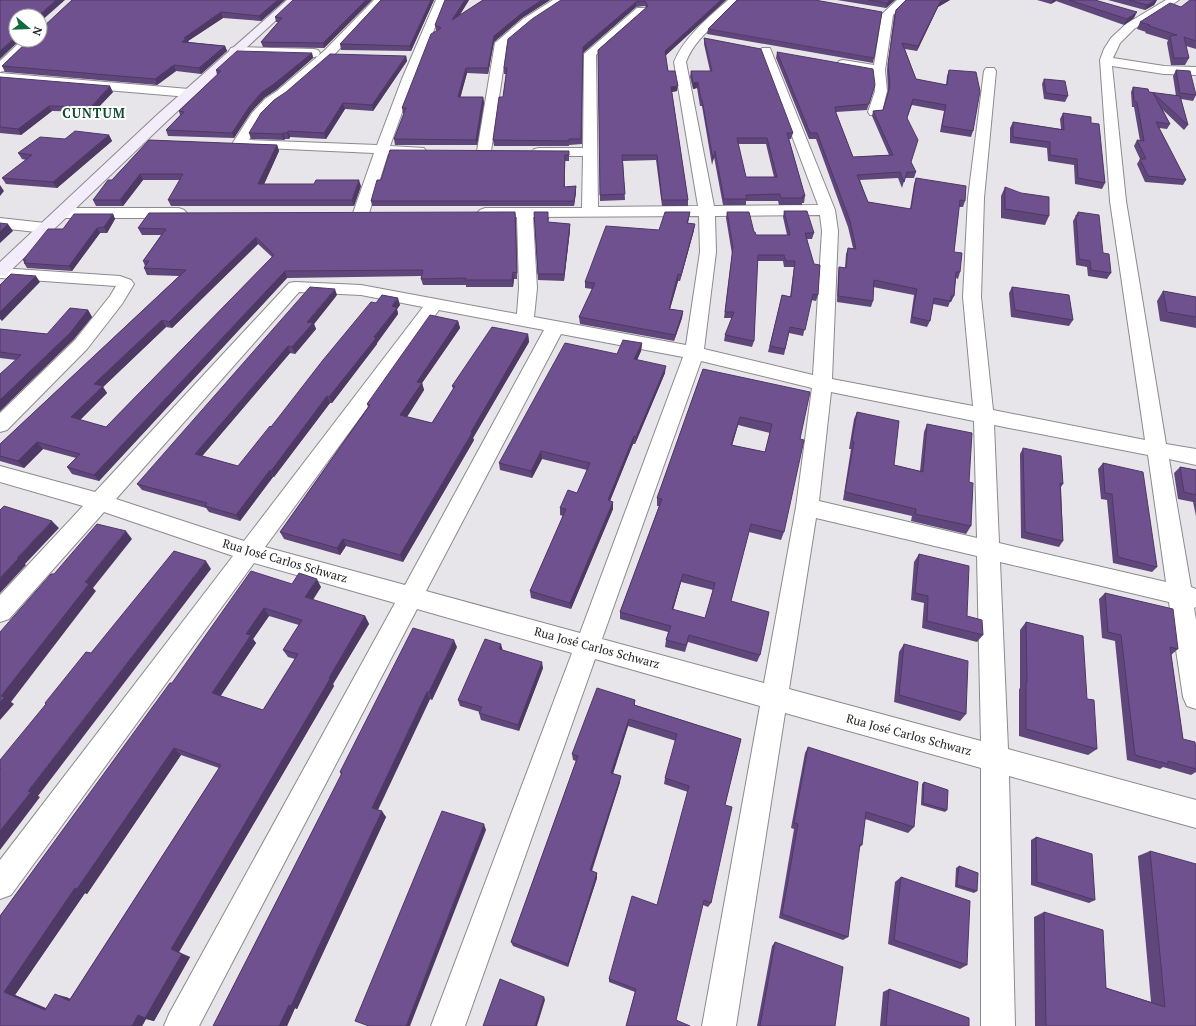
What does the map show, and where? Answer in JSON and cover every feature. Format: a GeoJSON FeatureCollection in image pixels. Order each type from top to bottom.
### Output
{"type":"FeatureCollection","features":[{"type":"Feature","properties":{"kind":"main road"},"geometry":{"type":"LineString","coordinates":[[0,272],[138,140],[293,0]]}},
{"type":"Feature","properties":{"kind":"street"},"geometry":{"type":"LineString","coordinates":[[239,144],[257,116],[270,102],[282,94],[328,54],[380,0]]}},
{"type":"Feature","properties":{"kind":"street"},"geometry":{"type":"LineString","coordinates":[[345,213],[368,213],[381,150],[412,57],[441,0]]}},
{"type":"Feature","properties":{"kind":"street"},"geometry":{"type":"LineString","coordinates":[[484,152],[501,43],[526,21],[561,0]]}},
{"type":"Feature","properties":{"kind":"street"},"geometry":{"type":"LineString","coordinates":[[448,1026],[694,354],[708,252],[706,212],[680,62],[681,57],[696,36],[734,0]]}},
{"type":"Feature","properties":{"kind":"street"},"geometry":{"type":"LineString","coordinates":[[875,112],[880,91],[879,70],[884,13],[903,0]]}},
{"type":"Feature","properties":{"kind":"street"},"geometry":{"type":"LineString","coordinates":[[1174,0],[1132,27],[1119,38],[1110,49],[1106,60],[1118,201],[1156,449],[1188,597],[1196,697]]}},
{"type":"Feature","properties":{"kind":"street"},"geometry":{"type":"LineString","coordinates":[[590,212],[590,54],[641,10]]}},
{"type":"Feature","properties":{"kind":"street"},"geometry":{"type":"LineString","coordinates":[[1134,12],[1148,16]]}},
{"type":"Feature","properties":{"kind":"street"},"geometry":{"type":"LineString","coordinates":[[696,36],[712,40]]}},
{"type":"Feature","properties":{"kind":"street"},"geometry":{"type":"LineString","coordinates":[[0,68],[21,48]]}},
{"type":"Feature","properties":{"kind":"street"},"geometry":{"type":"LineString","coordinates":[[235,51],[344,54]]}},
{"type":"Feature","properties":{"kind":"street"},"geometry":{"type":"LineString","coordinates":[[719,1026],[807,507],[822,384],[830,231],[827,210],[768,51]]}},
{"type":"Feature","properties":{"kind":"street"},"geometry":{"type":"LineString","coordinates":[[1106,60],[1164,70],[1196,71]]}},
{"type":"Feature","properties":{"kind":"street"},"geometry":{"type":"LineString","coordinates":[[834,62],[879,70]]}},
{"type":"Feature","properties":{"kind":"street"},"geometry":{"type":"LineString","coordinates":[[990,71],[976,198],[972,297],[984,415],[994,758],[998,1026]]}},
{"type":"Feature","properties":{"kind":"street"},"geometry":{"type":"LineString","coordinates":[[0,77],[189,93]]}},
{"type":"Feature","properties":{"kind":"street"},"geometry":{"type":"LineString","coordinates":[[138,140],[154,141]]}},
{"type":"Feature","properties":{"kind":"street"},"geometry":{"type":"LineString","coordinates":[[224,143],[429,151]]}},
{"type":"Feature","properties":{"kind":"street"},"geometry":{"type":"LineString","coordinates":[[468,151],[500,152]]}},
{"type":"Feature","properties":{"kind":"street"},"geometry":{"type":"LineString","coordinates":[[522,152],[590,152]]}},
{"type":"Feature","properties":{"kind":"street"},"geometry":{"type":"LineString","coordinates":[[473,212],[706,212],[827,210]]}},
{"type":"Feature","properties":{"kind":"street"},"geometry":{"type":"LineString","coordinates":[[525,212],[528,288],[525,321]]}},
{"type":"Feature","properties":{"kind":"street"},"geometry":{"type":"LineString","coordinates":[[62,213],[196,213]]}},
{"type":"Feature","properties":{"kind":"street"},"geometry":{"type":"LineString","coordinates":[[0,223],[45,228]]}},
{"type":"Feature","properties":{"kind":"street"},"geometry":{"type":"LineString","coordinates":[[0,272],[120,281],[125,284],[124,290],[89,336],[63,365],[0,425]]}},
{"type":"Feature","properties":{"kind":"street"},"geometry":{"type":"LineString","coordinates":[[0,612],[295,287],[361,290],[694,354],[822,384],[1196,457]]}},
{"type":"Feature","properties":{"kind":"street"},"geometry":{"type":"LineString","coordinates":[[0,884],[435,304]]}},
{"type":"Feature","properties":{"kind":"street"},"geometry":{"type":"LineString","coordinates":[[181,1026],[555,327]]}},
{"type":"Feature","properties":{"kind":"street","name":"Rua José Carlos Schwarz"},"geometry":{"type":"LineString","coordinates":[[0,474],[100,502],[248,552],[1196,814]]}},
{"type":"Feature","properties":{"kind":"street"},"geometry":{"type":"LineString","coordinates":[[807,507],[1188,597]]}},
{"type":"Feature","properties":{"kind":"building"},"geometry":{"type":"Polygon","coordinates":[[[0,0],[56,0],[47,8],[8,8],[8,44],[0,51],[0,0]]]}},
{"type":"Feature","properties":{"kind":"building"},"geometry":{"type":"Polygon","coordinates":[[[72,0],[278,0],[259,16],[221,12],[184,38],[187,38],[182,42],[225,46],[199,68],[174,65],[155,79],[2,66],[21,48],[48,48],[48,22],[72,0]]]}},
{"type":"Feature","properties":{"kind":"building"},"geometry":{"type":"Polygon","coordinates":[[[293,0],[366,0],[323,43],[261,42],[282,18],[275,17],[293,0]]]}},
{"type":"Feature","properties":{"kind":"building"},"geometry":{"type":"Polygon","coordinates":[[[381,0],[431,0],[410,46],[340,44],[381,0]]]}},
{"type":"Feature","properties":{"kind":"building"},"geometry":{"type":"Polygon","coordinates":[[[445,0],[465,0],[452,20],[483,0],[542,0],[522,13],[494,36],[488,68],[466,68],[458,97],[483,97],[476,140],[394,139],[406,108],[402,108],[431,34],[441,28],[435,25],[445,0]]]}},
{"type":"Feature","properties":{"kind":"building"},"geometry":{"type":"Polygon","coordinates":[[[561,0],[721,0],[665,51],[668,71],[675,71],[678,86],[671,87],[688,200],[662,200],[657,155],[622,155],[625,194],[600,195],[598,50],[648,6],[645,1],[636,2],[583,47],[581,139],[569,139],[569,141],[493,140],[499,97],[503,97],[507,68],[504,68],[508,39],[532,19],[561,0]]]}},
{"type":"Feature","properties":{"kind":"building"},"geometry":{"type":"Polygon","coordinates":[[[737,0],[815,0],[882,12],[874,58],[708,29],[737,0]]]}},
{"type":"Feature","properties":{"kind":"building"},"geometry":{"type":"Polygon","coordinates":[[[868,0],[890,0],[887,3],[868,0]]]}},
{"type":"Feature","properties":{"kind":"building"},"geometry":{"type":"Polygon","coordinates":[[[906,0],[943,0],[940,2],[918,46],[902,43],[916,79],[947,85],[949,70],[976,72],[980,91],[973,131],[942,126],[946,105],[913,99],[907,118],[918,140],[911,162],[916,172],[907,172],[904,182],[900,172],[857,175],[868,202],[911,209],[916,178],[966,186],[965,201],[960,200],[954,252],[962,253],[960,272],[956,272],[954,296],[951,296],[951,301],[934,298],[930,321],[912,317],[917,289],[874,280],[873,301],[838,296],[839,267],[846,268],[848,248],[856,249],[850,221],[817,133],[810,133],[777,52],[873,69],[875,85],[869,104],[835,107],[836,113],[853,157],[893,155],[873,111],[883,110],[890,86],[888,64],[896,10],[906,0]]]}},
{"type":"Feature","properties":{"kind":"building"},"geometry":{"type":"Polygon","coordinates":[[[1069,0],[1095,0],[1137,12],[1127,19],[1069,0]]]}},
{"type":"Feature","properties":{"kind":"building"},"geometry":{"type":"Polygon","coordinates":[[[1129,0],[1156,0],[1147,5],[1129,0]]]}},
{"type":"Feature","properties":{"kind":"building"},"geometry":{"type":"Polygon","coordinates":[[[1190,0],[1196,0],[1196,41],[1184,37],[1189,58],[1174,58],[1170,36],[1177,35],[1140,22],[1170,3],[1181,7],[1190,0]]]}},
{"type":"Feature","properties":{"kind":"building"},"geometry":{"type":"Polygon","coordinates":[[[704,38],[761,49],[793,133],[787,133],[805,196],[802,196],[803,198],[781,198],[780,194],[746,195],[747,199],[724,199],[715,151],[713,159],[698,82],[693,83],[691,71],[712,71],[704,38]],[[737,138],[746,177],[777,177],[767,138],[737,138]]]}},
{"type":"Feature","properties":{"kind":"building"},"geometry":{"type":"Polygon","coordinates":[[[237,51],[312,53],[262,92],[249,107],[232,133],[166,130],[184,112],[179,111],[221,71],[216,70],[237,51]]]}},
{"type":"Feature","properties":{"kind":"building"},"geometry":{"type":"Polygon","coordinates":[[[330,54],[406,56],[372,105],[343,103],[324,133],[288,131],[287,133],[282,134],[249,133],[261,113],[274,100],[286,92],[330,54]]]}},
{"type":"Feature","properties":{"kind":"building"},"geometry":{"type":"Polygon","coordinates":[[[1176,70],[1190,71],[1196,95],[1180,93],[1176,70]]]}},
{"type":"Feature","properties":{"kind":"building"},"geometry":{"type":"Polygon","coordinates":[[[0,77],[110,86],[91,107],[49,106],[18,129],[0,127],[0,77]]]}},
{"type":"Feature","properties":{"kind":"building"},"geometry":{"type":"Polygon","coordinates":[[[1044,79],[1065,81],[1068,96],[1046,93],[1044,79]]]}},
{"type":"Feature","properties":{"kind":"building"},"geometry":{"type":"Polygon","coordinates":[[[1133,87],[1148,89],[1149,92],[1180,96],[1188,125],[1153,93],[1170,124],[1156,122],[1186,180],[1148,176],[1140,159],[1146,159],[1137,140],[1144,141],[1137,102],[1134,101],[1133,87]]]}},
{"type":"Feature","properties":{"kind":"building"},"geometry":{"type":"Polygon","coordinates":[[[1063,113],[1091,117],[1091,123],[1099,124],[1105,183],[1078,178],[1077,159],[1050,155],[1050,142],[1013,137],[1013,122],[1064,130],[1063,113]]]}},
{"type":"Feature","properties":{"kind":"building"},"geometry":{"type":"Polygon","coordinates":[[[75,131],[109,135],[53,182],[2,178],[32,155],[18,153],[40,137],[65,139],[75,131]]]}},
{"type":"Feature","properties":{"kind":"building"},"geometry":{"type":"Polygon","coordinates":[[[149,140],[277,145],[258,184],[314,184],[316,180],[359,180],[352,200],[168,200],[183,174],[140,174],[120,200],[93,200],[108,180],[112,180],[149,140]]]}},
{"type":"Feature","properties":{"kind":"building"},"geometry":{"type":"Polygon","coordinates":[[[390,150],[569,151],[569,155],[565,155],[564,187],[576,186],[574,201],[371,201],[377,180],[381,180],[390,150]]]}},
{"type":"Feature","properties":{"kind":"building"},"geometry":{"type":"Polygon","coordinates":[[[1005,187],[1021,193],[1049,197],[1049,216],[1005,209],[1005,187]]]}},
{"type":"Feature","properties":{"kind":"building"},"geometry":{"type":"Polygon","coordinates":[[[784,211],[807,211],[814,233],[805,233],[814,264],[820,265],[818,295],[813,294],[805,330],[790,327],[785,349],[770,346],[782,295],[791,297],[795,261],[786,261],[784,255],[758,255],[754,341],[725,335],[734,312],[725,312],[733,247],[727,212],[749,212],[756,235],[790,235],[784,211]]]}},
{"type":"Feature","properties":{"kind":"building"},"geometry":{"type":"Polygon","coordinates":[[[515,212],[517,273],[513,272],[512,280],[465,280],[466,278],[421,279],[423,270],[285,271],[94,475],[67,467],[80,454],[37,442],[18,461],[0,456],[0,444],[186,270],[144,268],[149,261],[143,261],[166,229],[138,228],[149,213],[515,212]],[[256,237],[169,322],[162,320],[94,384],[103,386],[71,417],[106,427],[274,255],[256,237]]]}},
{"type":"Feature","properties":{"kind":"building"},"geometry":{"type":"Polygon","coordinates":[[[534,212],[548,212],[548,222],[570,224],[564,274],[538,274],[534,212]]]}},
{"type":"Feature","properties":{"kind":"building"},"geometry":{"type":"Polygon","coordinates":[[[665,212],[690,212],[687,223],[695,224],[681,275],[678,274],[669,309],[683,311],[675,335],[579,317],[595,283],[585,282],[606,226],[659,230],[665,212]]]}},
{"type":"Feature","properties":{"kind":"building"},"geometry":{"type":"Polygon","coordinates":[[[1078,212],[1099,215],[1103,253],[1109,254],[1111,273],[1091,270],[1090,261],[1079,259],[1076,215],[1078,216],[1078,212]]]}},
{"type":"Feature","properties":{"kind":"building"},"geometry":{"type":"Polygon","coordinates":[[[74,214],[113,214],[104,227],[97,228],[69,266],[24,263],[26,260],[23,260],[48,229],[63,229],[74,214]]]}},
{"type":"Feature","properties":{"kind":"building"},"geometry":{"type":"Polygon","coordinates":[[[0,223],[8,224],[0,232],[0,223]]]}},
{"type":"Feature","properties":{"kind":"building"},"geometry":{"type":"Polygon","coordinates":[[[11,274],[36,276],[0,312],[0,285],[11,274]]]}},
{"type":"Feature","properties":{"kind":"building"},"geometry":{"type":"Polygon","coordinates":[[[310,287],[335,289],[307,322],[313,323],[292,347],[288,346],[195,454],[238,466],[371,302],[376,303],[382,295],[398,298],[392,306],[397,308],[374,337],[376,338],[329,397],[327,396],[236,515],[205,506],[207,503],[137,484],[310,287]]]}},
{"type":"Feature","properties":{"kind":"building"},"geometry":{"type":"Polygon","coordinates":[[[1012,287],[1069,295],[1073,320],[1015,310],[1012,287]]]}},
{"type":"Feature","properties":{"kind":"building"},"geometry":{"type":"Polygon","coordinates":[[[1163,291],[1196,297],[1196,317],[1167,312],[1163,291]]]}},
{"type":"Feature","properties":{"kind":"building"},"geometry":{"type":"Polygon","coordinates":[[[70,308],[88,310],[70,333],[0,400],[0,374],[21,355],[0,352],[0,329],[47,334],[70,308]]]}},
{"type":"Feature","properties":{"kind":"building"},"geometry":{"type":"Polygon","coordinates":[[[430,315],[458,321],[417,382],[422,383],[400,415],[432,423],[455,386],[452,386],[492,327],[528,334],[400,555],[343,539],[337,548],[280,532],[370,405],[367,404],[430,315]]]}},
{"type":"Feature","properties":{"kind":"building"},"geometry":{"type":"Polygon","coordinates":[[[623,340],[642,343],[634,359],[666,366],[636,437],[634,436],[608,500],[613,502],[570,603],[530,591],[566,509],[560,508],[568,490],[577,493],[590,463],[541,451],[531,471],[499,463],[565,343],[617,354],[623,340]]]}},
{"type":"Feature","properties":{"kind":"building"},"geometry":{"type":"Polygon","coordinates":[[[703,369],[810,392],[800,439],[804,440],[784,532],[751,524],[731,601],[769,612],[760,655],[689,635],[686,645],[666,640],[671,626],[620,612],[662,499],[657,498],[703,369]],[[740,417],[731,445],[765,452],[772,424],[740,417]],[[683,574],[672,609],[705,618],[715,583],[683,574]]]}},
{"type":"Feature","properties":{"kind":"building"},"geometry":{"type":"Polygon","coordinates":[[[857,412],[899,421],[894,465],[923,472],[927,424],[972,433],[969,482],[973,483],[971,526],[915,514],[916,509],[845,492],[854,442],[852,441],[857,412]]]}},
{"type":"Feature","properties":{"kind":"building"},"geometry":{"type":"Polygon","coordinates":[[[1023,448],[1061,456],[1063,484],[1060,483],[1063,541],[1025,532],[1023,448]]]}},
{"type":"Feature","properties":{"kind":"building"},"geometry":{"type":"Polygon","coordinates":[[[1103,463],[1143,472],[1157,567],[1118,557],[1112,494],[1105,493],[1103,463]]]}},
{"type":"Feature","properties":{"kind":"building"},"geometry":{"type":"Polygon","coordinates":[[[1180,467],[1196,470],[1196,495],[1184,492],[1180,467]]]}},
{"type":"Feature","properties":{"kind":"building"},"geometry":{"type":"Polygon","coordinates":[[[4,506],[52,521],[0,578],[0,510],[4,506]]]}},
{"type":"Feature","properties":{"kind":"building"},"geometry":{"type":"Polygon","coordinates":[[[97,524],[126,531],[85,582],[89,584],[1,696],[5,697],[0,702],[0,632],[51,574],[54,574],[97,524]]]}},
{"type":"Feature","properties":{"kind":"building"},"geometry":{"type":"Polygon","coordinates":[[[174,551],[206,561],[28,791],[31,792],[0,831],[0,760],[86,652],[91,653],[174,551]]]}},
{"type":"Feature","properties":{"kind":"building"},"geometry":{"type":"Polygon","coordinates":[[[919,554],[969,566],[967,616],[982,620],[983,635],[927,621],[928,596],[915,593],[919,554]]]}},
{"type":"Feature","properties":{"kind":"building"},"geometry":{"type":"Polygon","coordinates":[[[251,571],[292,584],[299,573],[317,579],[305,597],[365,616],[329,678],[330,679],[171,949],[182,954],[145,1018],[138,1015],[132,1026],[0,1026],[0,916],[170,683],[172,683],[251,571]],[[264,608],[246,634],[251,635],[212,693],[263,710],[298,654],[283,650],[302,620],[264,608]],[[174,748],[4,992],[45,1010],[55,994],[69,1001],[221,765],[174,748]]]}},
{"type":"Feature","properties":{"kind":"building"},"geometry":{"type":"Polygon","coordinates":[[[1105,593],[1173,609],[1178,649],[1170,647],[1183,739],[1195,742],[1196,769],[1168,761],[1168,764],[1135,755],[1121,635],[1108,632],[1105,593]]]}},
{"type":"Feature","properties":{"kind":"building"},"geometry":{"type":"Polygon","coordinates":[[[1026,622],[1083,636],[1087,699],[1094,700],[1097,749],[1026,729],[1026,622]]]}},
{"type":"Feature","properties":{"kind":"building"},"geometry":{"type":"Polygon","coordinates":[[[413,628],[454,640],[429,692],[427,692],[372,808],[382,811],[291,1006],[289,1005],[279,1026],[213,1026],[342,773],[340,772],[413,628]]]}},
{"type":"Feature","properties":{"kind":"building"},"geometry":{"type":"Polygon","coordinates":[[[485,639],[501,644],[499,649],[542,662],[518,725],[479,713],[482,707],[458,700],[485,639]]]}},
{"type":"Feature","properties":{"kind":"building"},"geometry":{"type":"Polygon","coordinates":[[[904,644],[968,661],[966,714],[899,695],[904,644]]]}},
{"type":"Feature","properties":{"kind":"building"},"geometry":{"type":"Polygon","coordinates":[[[597,688],[635,700],[634,705],[741,739],[725,805],[732,807],[711,903],[704,900],[676,1020],[690,1026],[626,1026],[636,989],[609,979],[632,896],[657,905],[689,786],[665,778],[677,734],[629,719],[611,773],[621,776],[590,870],[597,873],[568,964],[511,942],[578,756],[572,754],[597,688]]]}},
{"type":"Feature","properties":{"kind":"building"},"geometry":{"type":"Polygon","coordinates":[[[808,747],[918,782],[914,827],[866,812],[862,845],[860,844],[848,937],[782,914],[798,824],[794,823],[808,747]]]}},
{"type":"Feature","properties":{"kind":"building"},"geometry":{"type":"Polygon","coordinates":[[[924,782],[948,790],[947,810],[923,803],[924,782]]]}},
{"type":"Feature","properties":{"kind":"building"},"geometry":{"type":"Polygon","coordinates":[[[442,811],[484,824],[406,1026],[369,1026],[355,1021],[442,811]]]}},
{"type":"Feature","properties":{"kind":"building"},"geometry":{"type":"Polygon","coordinates":[[[1036,837],[1092,854],[1095,900],[1037,882],[1036,837]]]}},
{"type":"Feature","properties":{"kind":"building"},"geometry":{"type":"Polygon","coordinates":[[[1150,851],[1196,864],[1196,1026],[1046,1026],[1044,912],[1103,930],[1106,988],[1165,1007],[1150,851]]]}},
{"type":"Feature","properties":{"kind":"building"},"geometry":{"type":"Polygon","coordinates":[[[959,866],[978,873],[977,891],[957,885],[959,866]]]}},
{"type":"Feature","properties":{"kind":"building"},"geometry":{"type":"Polygon","coordinates":[[[901,877],[970,901],[967,965],[894,940],[901,877]]]}},
{"type":"Feature","properties":{"kind":"building"},"geometry":{"type":"Polygon","coordinates":[[[775,942],[843,967],[835,1026],[760,1026],[775,942]]]}},
{"type":"Feature","properties":{"kind":"building"},"geometry":{"type":"Polygon","coordinates":[[[500,979],[544,997],[535,1026],[483,1026],[500,979]]]}},
{"type":"Feature","properties":{"kind":"building"},"geometry":{"type":"Polygon","coordinates":[[[889,989],[969,1018],[969,1026],[886,1026],[889,989]]]}},
{"type":"Feature","properties":{"kind":"district","name":"CUNTUM"},"geometry":{"type":"Point","coordinates":[94,113]}}]}
